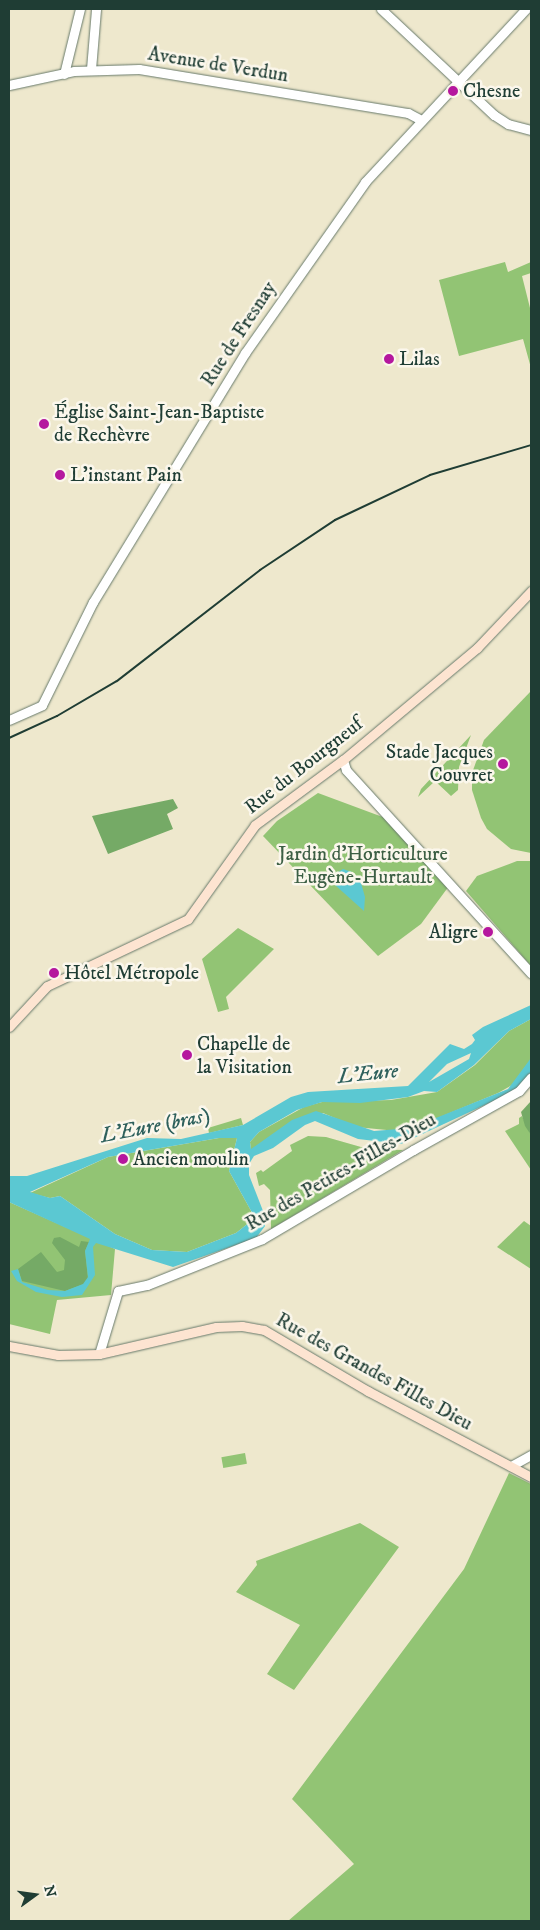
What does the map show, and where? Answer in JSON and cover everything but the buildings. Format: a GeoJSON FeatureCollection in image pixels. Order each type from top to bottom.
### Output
{"type":"FeatureCollection","features":[{"type":"Feature","properties":{"kind":"main road","name":"Rue du Bourgneuf"},"geometry":{"type":"LineString","coordinates":[[9,1027],[47,986],[188,919],[255,825],[343,760],[477,648],[531,591]]}},
{"type":"Feature","properties":{"kind":"main road","name":"Rue des Grandes Filles Dieu"},"geometry":{"type":"LineString","coordinates":[[9,1346],[58,1355],[99,1354],[216,1327],[242,1326],[264,1330],[368,1391],[531,1476]]}},
{"type":"Feature","properties":{"kind":"street"},"geometry":{"type":"LineString","coordinates":[[64,74],[80,9]]}},
{"type":"Feature","properties":{"kind":"street"},"geometry":{"type":"LineString","coordinates":[[91,69],[96,9]]}},
{"type":"Feature","properties":{"kind":"street"},"geometry":{"type":"LineString","coordinates":[[381,9],[500,120],[531,130]]}},
{"type":"Feature","properties":{"kind":"street","name":"Rue de Fresnay"},"geometry":{"type":"LineString","coordinates":[[9,720],[39,708],[93,602],[245,353],[365,182],[526,9]]}},
{"type":"Feature","properties":{"kind":"street","name":"Avenue de Verdun"},"geometry":{"type":"LineString","coordinates":[[9,85],[91,69],[149,71],[408,112],[421,120]]}},
{"type":"Feature","properties":{"kind":"street"},"geometry":{"type":"LineString","coordinates":[[343,760],[346,770],[531,973]]}},
{"type":"Feature","properties":{"kind":"street","name":"Rue des Petites-Filles-Dieu"},"geometry":{"type":"LineString","coordinates":[[99,1354],[111,1307],[118,1291],[147,1285],[262,1239],[406,1154],[519,1091],[531,1077]]}},
{"type":"Feature","properties":{"kind":"street"},"geometry":{"type":"LineString","coordinates":[[511,1466],[531,1455]]}},
{"type":"Feature","properties":{"kind":"green space"},"geometry":{"type":"Polygon","coordinates":[[[505,262],[508,272],[531,262],[531,273],[522,276],[531,312],[531,368],[523,339],[459,356],[439,280],[505,262]]]}},
{"type":"Feature","properties":{"kind":"green space","name":"Stade Jacques Couvret"},"geometry":{"type":"Polygon","coordinates":[[[531,691],[531,853],[511,849],[487,829],[481,818],[472,790],[472,773],[484,740],[531,691]]]}},
{"type":"Feature","properties":{"kind":"green space"},"geometry":{"type":"Polygon","coordinates":[[[471,735],[459,767],[458,790],[451,796],[435,781],[418,797],[421,789],[471,735]]]}},
{"type":"Feature","properties":{"kind":"green space","name":"Jardin d'Horticulture Eugène-Hurtault"},"geometry":{"type":"Polygon","coordinates":[[[318,793],[388,819],[449,886],[421,924],[378,956],[263,836],[277,821],[318,793]]]}},
{"type":"Feature","properties":{"kind":"green space"},"geometry":{"type":"Polygon","coordinates":[[[173,799],[178,808],[167,814],[173,829],[108,854],[92,816],[173,799]]]}},
{"type":"Feature","properties":{"kind":"green space"},"geometry":{"type":"Polygon","coordinates":[[[517,861],[531,861],[531,966],[466,891],[477,876],[517,861]]]}},
{"type":"Feature","properties":{"kind":"green space"},"geometry":{"type":"Polygon","coordinates":[[[238,928],[274,949],[226,997],[229,1009],[218,1012],[202,959],[238,928]]]}},
{"type":"Feature","properties":{"kind":"green space"},"geometry":{"type":"Polygon","coordinates":[[[531,1019],[531,1059],[512,1085],[498,1093],[416,1127],[397,1131],[356,1127],[323,1113],[251,1150],[250,1142],[259,1132],[304,1107],[322,1102],[391,1100],[437,1092],[475,1065],[509,1031],[531,1019]]]}},
{"type":"Feature","properties":{"kind":"green space"},"geometry":{"type":"Polygon","coordinates":[[[531,1101],[531,1135],[525,1126],[521,1112],[531,1101]]]}},
{"type":"Feature","properties":{"kind":"green space"},"geometry":{"type":"Polygon","coordinates":[[[522,1116],[531,1135],[531,1170],[505,1131],[519,1124],[519,1118],[522,1116]]]}},
{"type":"Feature","properties":{"kind":"green space"},"geometry":{"type":"Polygon","coordinates":[[[241,1118],[243,1125],[209,1133],[208,1128],[241,1118]]]}},
{"type":"Feature","properties":{"kind":"green space"},"geometry":{"type":"Polygon","coordinates":[[[308,1136],[326,1137],[368,1149],[403,1150],[271,1229],[270,1190],[264,1184],[259,1186],[256,1173],[261,1170],[263,1172],[292,1151],[290,1145],[308,1136]]]}},
{"type":"Feature","properties":{"kind":"green space"},"geometry":{"type":"Polygon","coordinates":[[[219,1138],[237,1138],[229,1171],[255,1218],[236,1233],[187,1252],[152,1250],[115,1234],[60,1196],[50,1198],[30,1193],[108,1157],[219,1138]]]}},
{"type":"Feature","properties":{"kind":"green space"},"geometry":{"type":"Polygon","coordinates":[[[9,1202],[115,1249],[111,1295],[57,1300],[50,1334],[9,1324],[9,1202]]]}},
{"type":"Feature","properties":{"kind":"green space"},"geometry":{"type":"Polygon","coordinates":[[[524,1221],[531,1226],[531,1269],[497,1247],[524,1221]]]}},
{"type":"Feature","properties":{"kind":"green space"},"geometry":{"type":"Polygon","coordinates":[[[60,1237],[79,1247],[81,1241],[89,1242],[85,1251],[88,1279],[84,1284],[65,1291],[22,1281],[18,1269],[41,1252],[57,1272],[64,1270],[65,1260],[52,1243],[54,1238],[60,1237]]]}},
{"type":"Feature","properties":{"kind":"green space"},"geometry":{"type":"Polygon","coordinates":[[[245,1453],[247,1464],[223,1468],[221,1457],[245,1453]]]}},
{"type":"Feature","properties":{"kind":"green space"},"geometry":{"type":"Polygon","coordinates":[[[509,1473],[531,1484],[531,1921],[288,1921],[354,1864],[292,1799],[464,1569],[509,1473]]]}},
{"type":"Feature","properties":{"kind":"green space"},"geometry":{"type":"Polygon","coordinates":[[[360,1523],[399,1547],[294,1690],[267,1674],[300,1625],[236,1592],[257,1565],[256,1561],[360,1523]]]}},
{"type":"Feature","properties":{"kind":"water"},"geometry":{"type":"Polygon","coordinates":[[[343,869],[352,872],[361,883],[365,897],[364,911],[335,885],[332,876],[343,869]]]}},
{"type":"Feature","properties":{"kind":"water"},"geometry":{"type":"Polygon","coordinates":[[[531,1005],[531,1019],[509,1031],[474,1065],[437,1092],[424,1091],[408,1097],[360,1103],[322,1102],[297,1110],[259,1132],[250,1142],[251,1149],[292,1120],[316,1111],[374,1131],[411,1128],[508,1089],[531,1058],[530,1073],[517,1090],[401,1144],[358,1139],[315,1121],[305,1125],[273,1148],[254,1156],[249,1164],[249,1175],[265,1216],[265,1226],[256,1238],[173,1267],[96,1243],[93,1247],[95,1275],[82,1295],[62,1297],[36,1292],[17,1281],[11,1271],[18,1269],[22,1282],[48,1290],[65,1291],[83,1284],[88,1277],[85,1251],[90,1239],[9,1202],[9,1176],[27,1176],[147,1138],[181,1139],[243,1125],[291,1097],[308,1092],[408,1086],[450,1044],[464,1049],[475,1040],[472,1035],[483,1027],[531,1005]],[[471,1053],[447,1064],[429,1082],[469,1059],[471,1053]],[[219,1138],[108,1157],[30,1192],[50,1198],[60,1196],[115,1234],[152,1250],[187,1252],[236,1233],[255,1218],[229,1171],[237,1138],[219,1138]]]}},
{"type":"Feature","properties":{"kind":"railway"},"geometry":{"type":"LineString","coordinates":[[9,738],[57,716],[117,681],[260,570],[335,520],[430,475],[531,445]]}},
{"type":"Feature","properties":{"kind":"place","name":"Chesne"},"geometry":{"type":"Point","coordinates":[453,91]}},
{"type":"Feature","properties":{"kind":"place","name":"Lilas"},"geometry":{"type":"Point","coordinates":[389,359]}},
{"type":"Feature","properties":{"kind":"place","name":"Église Saint-Jean-Baptiste de Rechèvre"},"geometry":{"type":"Point","coordinates":[44,424]}},
{"type":"Feature","properties":{"kind":"place","name":"L'instant Pain"},"geometry":{"type":"Point","coordinates":[60,475]}},
{"type":"Feature","properties":{"kind":"place","name":"Stade Jacques Couvret"},"geometry":{"type":"Point","coordinates":[503,764]}},
{"type":"Feature","properties":{"kind":"place","name":"Aligre"},"geometry":{"type":"Point","coordinates":[488,932]}},
{"type":"Feature","properties":{"kind":"place","name":"Hôtel Métropole"},"geometry":{"type":"Point","coordinates":[54,973]}},
{"type":"Feature","properties":{"kind":"place","name":"Chapelle de la Visitation"},"geometry":{"type":"Point","coordinates":[187,1055]}},
{"type":"Feature","properties":{"kind":"place","name":"Ancien moulin"},"geometry":{"type":"Point","coordinates":[123,1159]}},
{"type":"Feature","properties":{"kind":"water label","name":"L'Eure"},"geometry":{"type":"Point","coordinates":[368,1074]}},
{"type":"Feature","properties":{"kind":"water label","name":"L'Eure (bras)"},"geometry":{"type":"Point","coordinates":[155,1126]}}]}
